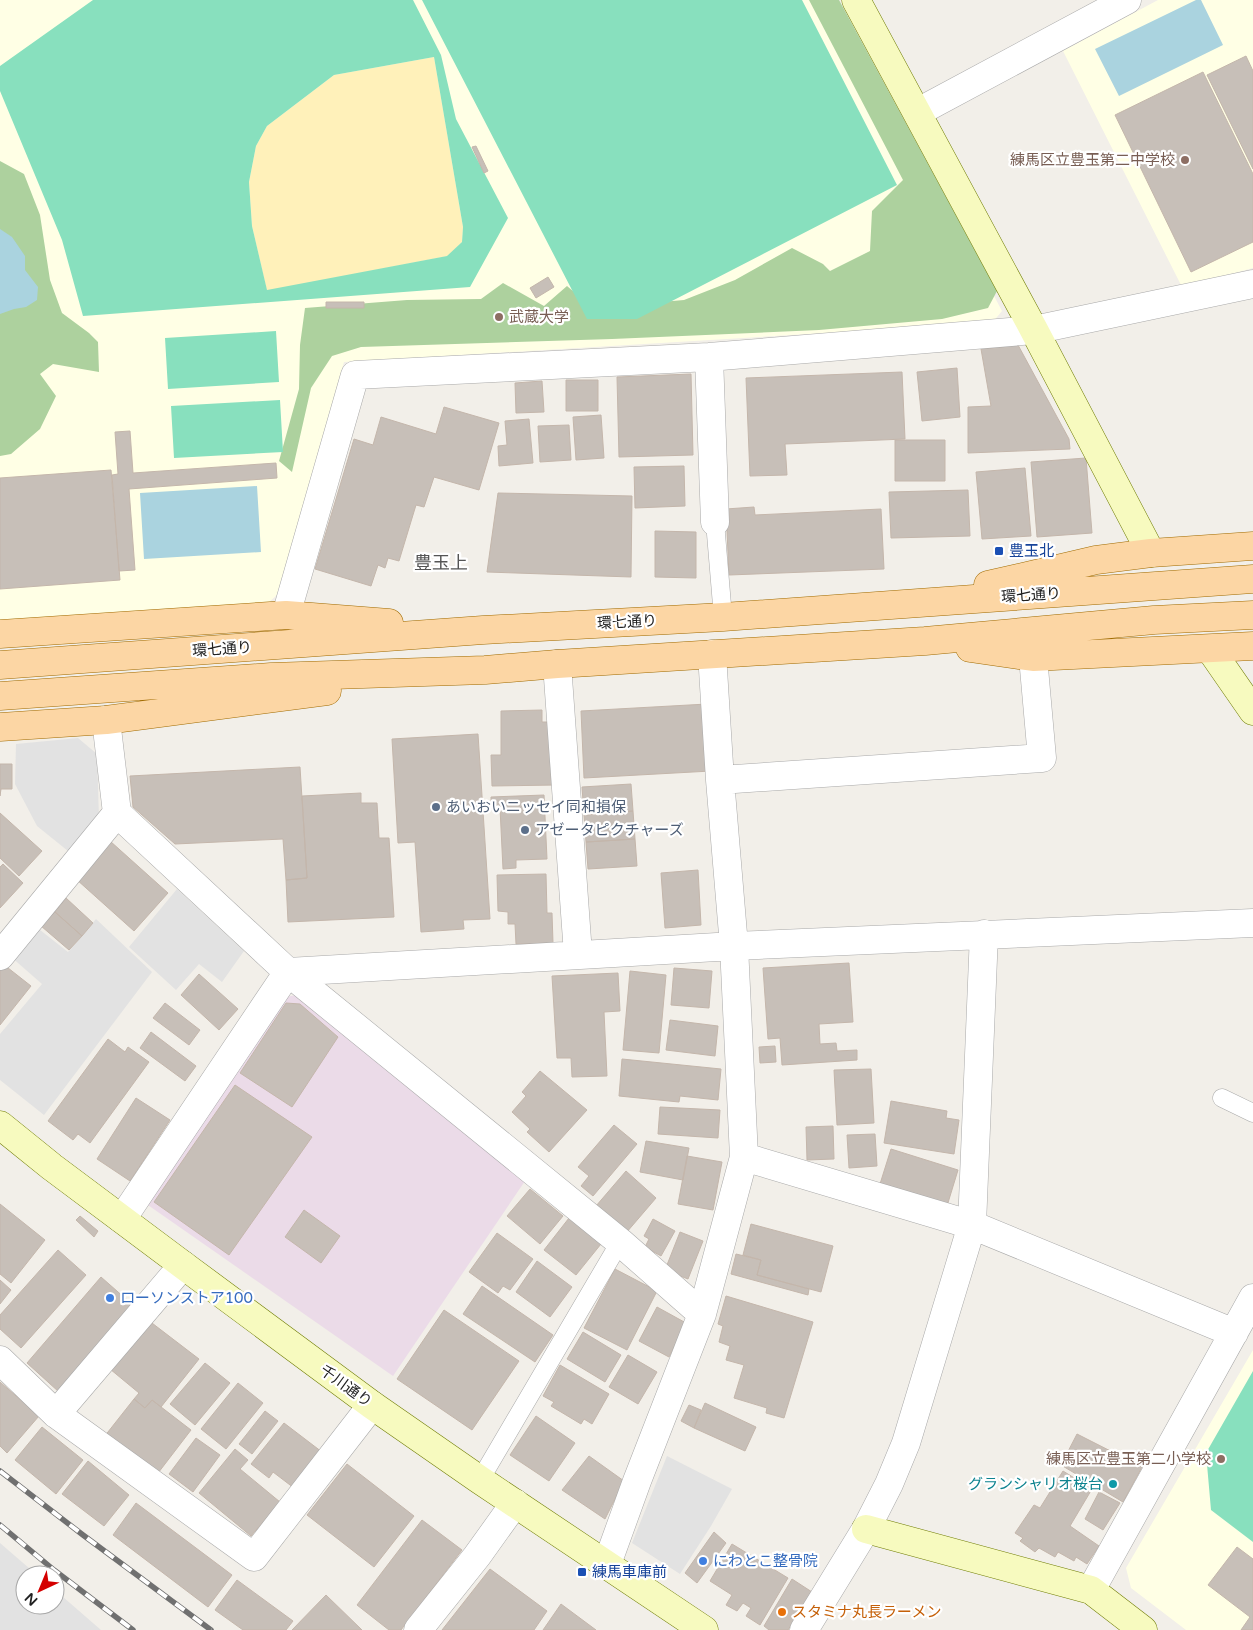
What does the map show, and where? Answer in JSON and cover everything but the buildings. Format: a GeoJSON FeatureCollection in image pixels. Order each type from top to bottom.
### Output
{"type":"FeatureCollection","features":[{"type":"Feature","properties":{"kind":"main road"},"geometry":{"type":"LineString","coordinates":[[922,602],[1019,577],[1096,560],[1152,553],[1253,546]]}},
{"type":"Feature","properties":{"kind":"main road","name":"環七通り"},"geometry":{"type":"LineString","coordinates":[[0,665],[483,630],[722,617],[1253,579]]}},
{"type":"Feature","properties":{"kind":"main road"},"geometry":{"type":"LineString","coordinates":[[0,634],[286,615],[483,630]]}},
{"type":"Feature","properties":{"kind":"main road","name":"環七通り"},"geometry":{"type":"LineString","coordinates":[[0,696],[271,677],[485,670],[925,641],[1154,620],[1253,615]]}},
{"type":"Feature","properties":{"kind":"main road"},"geometry":{"type":"LineString","coordinates":[[925,641],[1033,657],[1253,646]]}},
{"type":"Feature","properties":{"kind":"main road"},"geometry":{"type":"LineString","coordinates":[[0,727],[106,720],[485,670]]}},
{"type":"Feature","properties":{"kind":"street"},"geometry":{"type":"LineString","coordinates":[[856,0],[918,112],[1152,553]]}},
{"type":"Feature","properties":{"kind":"street"},"geometry":{"type":"LineString","coordinates":[[918,112],[1127,0]]}},
{"type":"Feature","properties":{"kind":"street"},"geometry":{"type":"LineString","coordinates":[[286,615],[355,375],[710,357],[1034,330],[1253,284]]}},
{"type":"Feature","properties":{"kind":"street"},"geometry":{"type":"LineString","coordinates":[[710,357],[715,522]]}},
{"type":"Feature","properties":{"kind":"street"},"geometry":{"type":"LineString","coordinates":[[1210,649],[1253,711]]}},
{"type":"Feature","properties":{"kind":"street"},"geometry":{"type":"LineString","coordinates":[[607,1564],[702,1314],[744,1157],[734,946],[712,654]]}},
{"type":"Feature","properties":{"kind":"street"},"geometry":{"type":"LineString","coordinates":[[720,780],[1042,758],[1033,657]]}},
{"type":"Feature","properties":{"kind":"street"},"geometry":{"type":"LineString","coordinates":[[557,664],[578,954]]}},
{"type":"Feature","properties":{"kind":"street"},"geometry":{"type":"LineString","coordinates":[[106,720],[118,813],[288,972],[620,1242],[702,1314]]}},
{"type":"Feature","properties":{"kind":"street"},"geometry":{"type":"LineString","coordinates":[[0,956],[118,813]]}},
{"type":"Feature","properties":{"kind":"street"},"geometry":{"type":"LineString","coordinates":[[288,972],[734,946],[1253,923]]}},
{"type":"Feature","properties":{"kind":"street"},"geometry":{"type":"LineString","coordinates":[[804,1630],[866,1528],[889,1484],[906,1444],[972,1225],[984,934]]}},
{"type":"Feature","properties":{"kind":"street"},"geometry":{"type":"LineString","coordinates":[[122,1219],[288,972]]}},
{"type":"Feature","properties":{"kind":"street","name":"千川通り"},"geometry":{"type":"LineString","coordinates":[[0,1124],[122,1219],[372,1405],[704,1630]]}},
{"type":"Feature","properties":{"kind":"street"},"geometry":{"type":"LineString","coordinates":[[744,1157],[972,1225],[1234,1333]]}},
{"type":"Feature","properties":{"kind":"street"},"geometry":{"type":"LineString","coordinates":[[56,1414],[183,1265]]}},
{"type":"Feature","properties":{"kind":"street"},"geometry":{"type":"LineString","coordinates":[[1091,1590],[1253,1298]]}},
{"type":"Feature","properties":{"kind":"street"},"geometry":{"type":"LineString","coordinates":[[0,1360],[56,1414],[254,1557],[372,1405]]}},
{"type":"Feature","properties":{"kind":"street"},"geometry":{"type":"LineString","coordinates":[[418,1630],[477,1556],[515,1503]]}},
{"type":"Feature","properties":{"kind":"street"},"geometry":{"type":"LineString","coordinates":[[866,1528],[1091,1590],[1143,1630]]}},
{"type":"Feature","properties":{"kind":"lane"},"geometry":{"type":"LineString","coordinates":[[715,522],[722,617]]}},
{"type":"Feature","properties":{"kind":"lane"},"geometry":{"type":"LineString","coordinates":[[1222,1098],[1253,1113]]}},
{"type":"Feature","properties":{"kind":"lane"},"geometry":{"type":"LineString","coordinates":[[480,1480],[620,1242]]}},
{"type":"Feature","properties":{"kind":"shaded area","name":"武蔵大学"},"geometry":{"type":"Polygon","coordinates":[[[0,0],[838,0],[1002,311],[992,323],[344,362],[277,595],[260,610],[0,627],[0,0]]]}},
{"type":"Feature","properties":{"kind":"shaded area","name":"練馬区立豊玉第二中学校"},"geometry":{"type":"Polygon","coordinates":[[[1158,0],[1253,0],[1253,268],[1182,287],[1063,51],[1158,0]]]}},
{"type":"Feature","properties":{"kind":"shaded area"},"geometry":{"type":"Polygon","coordinates":[[[78,738],[97,754],[99,819],[68,851],[37,826],[15,784],[16,744],[78,738]]]}},
{"type":"Feature","properties":{"kind":"shaded area"},"geometry":{"type":"Polygon","coordinates":[[[177,889],[244,951],[222,982],[199,964],[176,990],[129,947],[177,889]]]}},
{"type":"Feature","properties":{"kind":"shaded area"},"geometry":{"type":"Polygon","coordinates":[[[96,919],[152,972],[44,1115],[0,1080],[0,1034],[42,984],[10,956],[35,926],[68,952],[96,919]]]}},
{"type":"Feature","properties":{"kind":"shaded area"},"geometry":{"type":"Polygon","coordinates":[[[301,994],[525,1181],[393,1376],[145,1203],[286,997],[301,994]]]}},
{"type":"Feature","properties":{"kind":"shaded area","name":"練馬区立豊玉第二小学校"},"geometry":{"type":"Polygon","coordinates":[[[1253,1350],[1253,1630],[1186,1630],[1131,1588],[1126,1568],[1253,1350]]]}},
{"type":"Feature","properties":{"kind":"shaded area"},"geometry":{"type":"Polygon","coordinates":[[[667,1456],[732,1489],[680,1574],[632,1543],[667,1456]]]}},
{"type":"Feature","properties":{"kind":"shaded area"},"geometry":{"type":"Polygon","coordinates":[[[0,1543],[25,1565],[15,1565],[15,1615],[65,1615],[65,1599],[101,1630],[0,1630],[0,1543]]]}},
{"type":"Feature","properties":{"kind":"green space"},"geometry":{"type":"Polygon","coordinates":[[[93,0],[413,0],[441,55],[456,119],[508,218],[470,287],[83,316],[62,240],[0,91],[0,66],[93,0]],[[434,57],[334,75],[267,126],[256,146],[249,182],[252,226],[267,290],[447,256],[462,242],[463,227],[434,57]]]}},
{"type":"Feature","properties":{"kind":"green space"},"geometry":{"type":"Polygon","coordinates":[[[422,0],[802,0],[897,185],[637,319],[587,319],[422,0]]]}},
{"type":"Feature","properties":{"kind":"green space"},"geometry":{"type":"Polygon","coordinates":[[[809,0],[839,0],[997,291],[988,308],[942,319],[819,330],[361,347],[332,356],[311,388],[292,472],[279,461],[299,389],[300,345],[305,308],[407,300],[481,299],[503,283],[544,306],[567,286],[593,308],[684,300],[735,280],[792,248],[823,264],[830,271],[870,251],[872,211],[903,180],[809,0]]]}},
{"type":"Feature","properties":{"kind":"green space"},"geometry":{"type":"Polygon","coordinates":[[[0,161],[24,174],[40,215],[50,280],[62,313],[98,342],[99,372],[53,364],[40,374],[56,396],[40,429],[11,454],[0,456],[0,161]]]}},
{"type":"Feature","properties":{"kind":"green space"},"geometry":{"type":"Polygon","coordinates":[[[276,331],[279,382],[168,389],[165,338],[276,331]]]}},
{"type":"Feature","properties":{"kind":"green space"},"geometry":{"type":"Polygon","coordinates":[[[280,400],[283,452],[174,458],[171,406],[280,400]]]}},
{"type":"Feature","properties":{"kind":"green space"},"geometry":{"type":"Polygon","coordinates":[[[1253,1371],[1253,1542],[1211,1510],[1206,1453],[1253,1371]]]}},
{"type":"Feature","properties":{"kind":"sand"},"geometry":{"type":"Polygon","coordinates":[[[434,57],[463,227],[462,242],[448,256],[267,291],[252,226],[249,182],[256,146],[267,126],[334,75],[434,57]]]}},
{"type":"Feature","properties":{"kind":"water"},"geometry":{"type":"Polygon","coordinates":[[[1196,0],[1201,0],[1223,45],[1119,96],[1095,49],[1196,0]]]}},
{"type":"Feature","properties":{"kind":"water"},"geometry":{"type":"Polygon","coordinates":[[[0,229],[12,237],[25,256],[25,270],[38,287],[37,300],[26,307],[0,314],[0,229]]]}},
{"type":"Feature","properties":{"kind":"water"},"geometry":{"type":"Polygon","coordinates":[[[257,486],[261,552],[144,559],[140,493],[257,486]]]}},
{"type":"Feature","properties":{"kind":"railway"},"geometry":{"type":"LineString","coordinates":[[0,1471],[211,1630]]}},
{"type":"Feature","properties":{"kind":"railway"},"geometry":{"type":"LineString","coordinates":[[0,1525],[54,1570],[133,1630]]}},
{"type":"Feature","properties":{"kind":"place","name":"練馬区立豊玉第二中学校"},"geometry":{"type":"Point","coordinates":[1185,160]}},
{"type":"Feature","properties":{"kind":"place","name":"武蔵大学"},"geometry":{"type":"Point","coordinates":[499,317]}},
{"type":"Feature","properties":{"kind":"place","name":"豊玉北"},"geometry":{"type":"Point","coordinates":[999,551]}},
{"type":"Feature","properties":{"kind":"place","name":"あいおいニッセイ同和損保"},"geometry":{"type":"Point","coordinates":[436,807]}},
{"type":"Feature","properties":{"kind":"place","name":"アゼータピクチャーズ"},"geometry":{"type":"Point","coordinates":[525,830]}},
{"type":"Feature","properties":{"kind":"place","name":"ローソンストア100"},"geometry":{"type":"Point","coordinates":[110,1298]}},
{"type":"Feature","properties":{"kind":"place","name":"練馬区立豊玉第二小学校"},"geometry":{"type":"Point","coordinates":[1221,1459]}},
{"type":"Feature","properties":{"kind":"place","name":"グランシャリオ桜台"},"geometry":{"type":"Point","coordinates":[1113,1484]}},
{"type":"Feature","properties":{"kind":"place","name":"にわとこ整骨院"},"geometry":{"type":"Point","coordinates":[703,1561]}},
{"type":"Feature","properties":{"kind":"place","name":"練馬車庫前"},"geometry":{"type":"Point","coordinates":[582,1572]}},
{"type":"Feature","properties":{"kind":"place","name":"スタミナ丸長ラーメン"},"geometry":{"type":"Point","coordinates":[782,1612]}},
{"type":"Feature","properties":{"kind":"district","name":"豊玉上"},"geometry":{"type":"Point","coordinates":[441,563]}}]}
